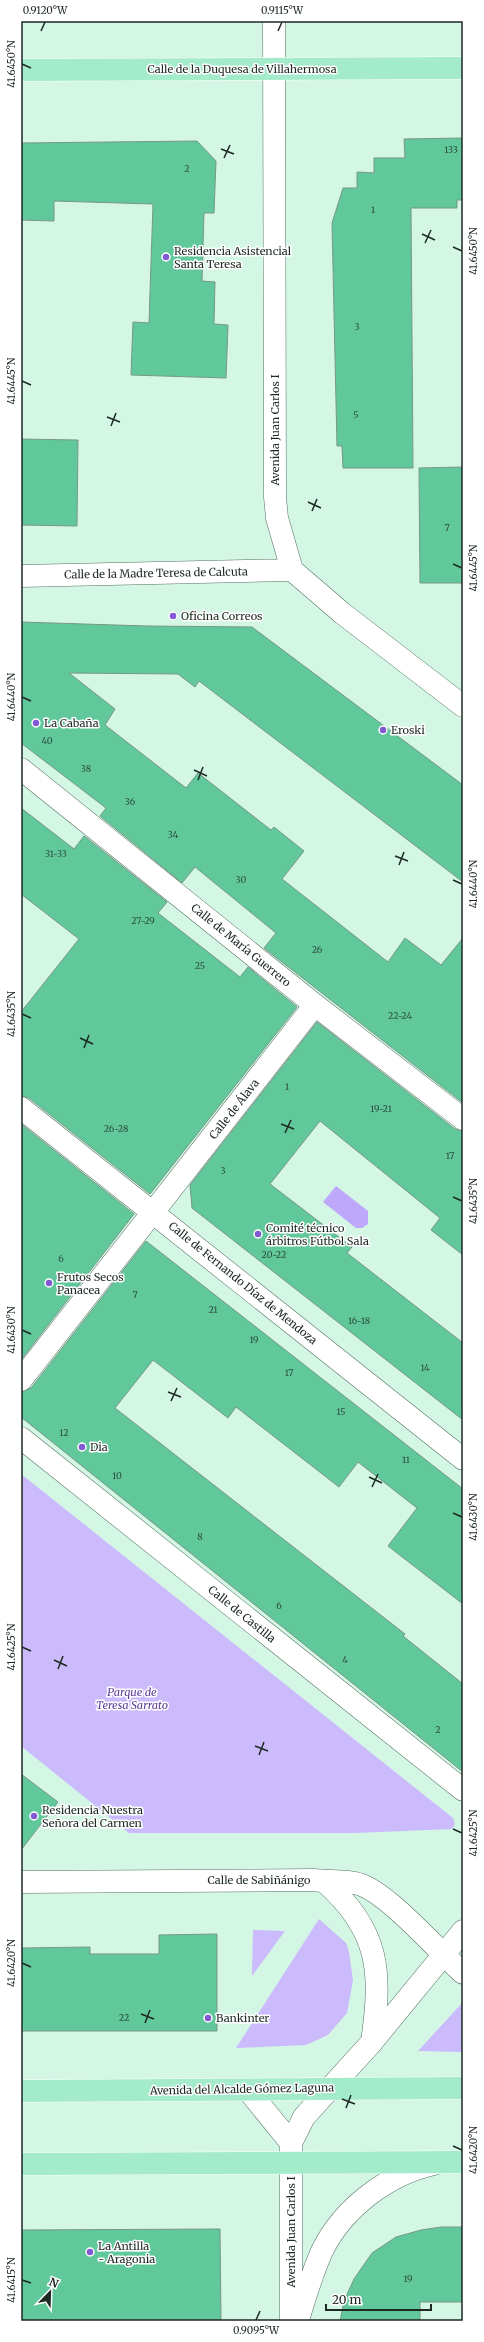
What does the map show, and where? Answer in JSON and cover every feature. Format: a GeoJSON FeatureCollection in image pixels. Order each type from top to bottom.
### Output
{"type":"FeatureCollection","features":[{"type":"Feature","properties":{"kind":"main road","name":"Calle de la Duquesa de Villahermosa"},"geometry":{"type":"LineString","coordinates":[[21,70],[463,68]]}},
{"type":"Feature","properties":{"kind":"main road","name":"Avenida del Alcalde Gómez Laguna"},"geometry":{"type":"LineString","coordinates":[[21,2091],[463,2088]]}},
{"type":"Feature","properties":{"kind":"main road"},"geometry":{"type":"LineString","coordinates":[[21,2164],[291,2153],[456,2162]]}},
{"type":"Feature","properties":{"kind":"street","name":"Avenida Juan Carlos I"},"geometry":{"type":"LineString","coordinates":[[274,21],[275,497],[277,518],[292,570]]}},
{"type":"Feature","properties":{"kind":"street","name":"Calle de la Madre Teresa de Calcuta"},"geometry":{"type":"LineString","coordinates":[[21,576],[292,570]]}},
{"type":"Feature","properties":{"kind":"street"},"geometry":{"type":"LineString","coordinates":[[292,570],[342,613],[463,706]]}},
{"type":"Feature","properties":{"kind":"street","name":"Calle de María Guerrero"},"geometry":{"type":"LineString","coordinates":[[21,769],[315,1005],[463,1119]]}},
{"type":"Feature","properties":{"kind":"street","name":"Calle de Álava"},"geometry":{"type":"LineString","coordinates":[[21,1380],[310,1011]]}},
{"type":"Feature","properties":{"kind":"street","name":"Calle de Fernando Díaz de Mendoza"},"geometry":{"type":"LineString","coordinates":[[21,1108],[463,1459]]}},
{"type":"Feature","properties":{"kind":"street","name":"Calle de Castilla"},"geometry":{"type":"LineString","coordinates":[[21,1438],[463,1790]]}},
{"type":"Feature","properties":{"kind":"street","name":"Calle de Sabiñánigo"},"geometry":{"type":"LineString","coordinates":[[21,1882],[313,1880],[325,1882],[348,1882],[372,1890],[463,1973]]}},
{"type":"Feature","properties":{"kind":"street"},"geometry":{"type":"LineString","coordinates":[[325,1882],[354,1910],[370,1940],[376,1964],[378,1987],[372,2042]]}},
{"type":"Feature","properties":{"kind":"street","name":"Avenida Juan Carlos I"},"geometry":{"type":"LineString","coordinates":[[291,2321],[291,2153],[304,2117],[332,2088],[372,2042],[463,1931]]}},
{"type":"Feature","properties":{"kind":"street"},"geometry":{"type":"LineString","coordinates":[[248,2090],[291,2153]]}},
{"type":"Feature","properties":{"kind":"street"},"geometry":{"type":"LineString","coordinates":[[298,2321],[323,2250],[347,2214],[370,2194],[392,2180],[418,2168],[456,2162]]}},
{"type":"Feature","properties":{"kind":"green space","name":"Parque de Teresa Sarrato"},"geometry":{"type":"Polygon","coordinates":[[[21,1474],[453,1818],[455,1824],[452,1829],[355,1833],[129,1833],[21,1746],[21,1474]]]}},
{"type":"Feature","properties":{"kind":"green space"},"geometry":{"type":"Polygon","coordinates":[[[319,1919],[346,1943],[349,1952],[353,1980],[347,2013],[328,2035],[306,2045],[236,2048],[319,1919]]]}},
{"type":"Feature","properties":{"kind":"green space"},"geometry":{"type":"Polygon","coordinates":[[[253,1930],[285,1931],[252,1976],[253,1930]]]}},
{"type":"Feature","properties":{"kind":"green space"},"geometry":{"type":"Polygon","coordinates":[[[463,2002],[463,2052],[418,2051],[463,2002]]]}},
{"type":"Feature","properties":{"kind":"shaded area"},"geometry":{"type":"Polygon","coordinates":[[[336,1186],[368,1211],[368,1224],[362,1228],[356,1228],[323,1202],[336,1186]]]}},
{"type":"Feature","properties":{"kind":"building"},"geometry":{"type":"Polygon","coordinates":[[[463,138],[463,200],[457,200],[457,208],[411,208],[413,468],[343,468],[342,446],[337,446],[332,223],[343,188],[357,188],[357,172],[374,173],[374,158],[405,158],[404,139],[463,138]]]}},
{"type":"Feature","properties":{"kind":"building","name":"Residencia Asistencial Santa Teresa"},"geometry":{"type":"Polygon","coordinates":[[[197,141],[216,161],[214,213],[204,213],[202,281],[215,282],[214,324],[228,325],[226,378],[131,375],[133,322],[149,323],[153,204],[54,201],[54,221],[21,220],[21,143],[197,141]]]}},
{"type":"Feature","properties":{"kind":"building"},"geometry":{"type":"Polygon","coordinates":[[[21,439],[78,440],[77,526],[21,525],[21,439]]]}},
{"type":"Feature","properties":{"kind":"building"},"geometry":{"type":"Polygon","coordinates":[[[463,467],[463,583],[420,583],[419,468],[463,467]]]}},
{"type":"Feature","properties":{"kind":"building"},"geometry":{"type":"Polygon","coordinates":[[[21,622],[147,626],[252,627],[463,785],[463,882],[199,681],[195,687],[178,674],[69,673],[115,709],[105,725],[186,788],[198,773],[271,830],[274,827],[304,851],[282,879],[388,962],[405,938],[441,965],[463,938],[463,1103],[264,948],[276,933],[195,867],[182,883],[100,816],[106,808],[21,743],[21,622]]]}},
{"type":"Feature","properties":{"kind":"building"},"geometry":{"type":"Polygon","coordinates":[[[21,808],[74,849],[84,836],[167,902],[158,913],[240,977],[248,967],[297,1007],[150,1194],[29,1098],[21,1096],[21,1012],[79,939],[21,894],[21,808]]]}},
{"type":"Feature","properties":{"kind":"building"},"geometry":{"type":"Polygon","coordinates":[[[317,1022],[455,1129],[463,1131],[463,1255],[431,1230],[440,1218],[320,1121],[270,1184],[352,1247],[347,1253],[463,1343],[463,1420],[192,1208],[190,1185],[317,1022]]]}},
{"type":"Feature","properties":{"kind":"building"},"geometry":{"type":"Polygon","coordinates":[[[21,1124],[134,1214],[21,1360],[21,1124]]]}},
{"type":"Feature","properties":{"kind":"building"},"geometry":{"type":"Polygon","coordinates":[[[146,1241],[463,1489],[463,1604],[388,1546],[417,1508],[358,1462],[339,1487],[236,1407],[228,1418],[153,1360],[115,1408],[405,1634],[403,1636],[463,1684],[463,1772],[21,1417],[21,1392],[31,1388],[146,1241]]]}},
{"type":"Feature","properties":{"kind":"building","name":"Residencia Nuestra Señora del Carmen"},"geometry":{"type":"Polygon","coordinates":[[[21,1774],[58,1802],[21,1850],[21,1774]]]}},
{"type":"Feature","properties":{"kind":"building"},"geometry":{"type":"Polygon","coordinates":[[[217,1934],[217,2031],[21,2031],[21,1948],[90,1947],[90,1954],[159,1954],[159,1935],[217,1934]]]}},
{"type":"Feature","properties":{"kind":"building"},"geometry":{"type":"Polygon","coordinates":[[[441,2227],[463,2227],[463,2302],[420,2302],[420,2321],[340,2321],[344,2301],[354,2279],[372,2253],[396,2237],[421,2230],[441,2227]]]}},
{"type":"Feature","properties":{"kind":"building"},"geometry":{"type":"Polygon","coordinates":[[[220,2229],[221,2321],[21,2321],[21,2230],[220,2229]]]}},
{"type":"Feature","properties":{"kind":"place","name":"Residencia Asistencial Santa Teresa"},"geometry":{"type":"Point","coordinates":[166,257]}},
{"type":"Feature","properties":{"kind":"place","name":"Oficina Correos"},"geometry":{"type":"Point","coordinates":[173,616]}},
{"type":"Feature","properties":{"kind":"place","name":"La Cabaña"},"geometry":{"type":"Point","coordinates":[36,723]}},
{"type":"Feature","properties":{"kind":"place","name":"Eroski"},"geometry":{"type":"Point","coordinates":[383,730]}},
{"type":"Feature","properties":{"kind":"place","name":"Comité técnico árbitros Fútbol Sala"},"geometry":{"type":"Point","coordinates":[258,1234]}},
{"type":"Feature","properties":{"kind":"place","name":"Frutos Secos Panacea"},"geometry":{"type":"Point","coordinates":[49,1283]}},
{"type":"Feature","properties":{"kind":"place","name":"Dia"},"geometry":{"type":"Point","coordinates":[82,1447]}},
{"type":"Feature","properties":{"kind":"place","name":"Residencia Nuestra Señora del Carmen"},"geometry":{"type":"Point","coordinates":[34,1816]}},
{"type":"Feature","properties":{"kind":"place","name":"Bankinter"},"geometry":{"type":"Point","coordinates":[208,2018]}},
{"type":"Feature","properties":{"kind":"place","name":"La Antilla - Aragonia"},"geometry":{"type":"Point","coordinates":[90,2252]}}]}
